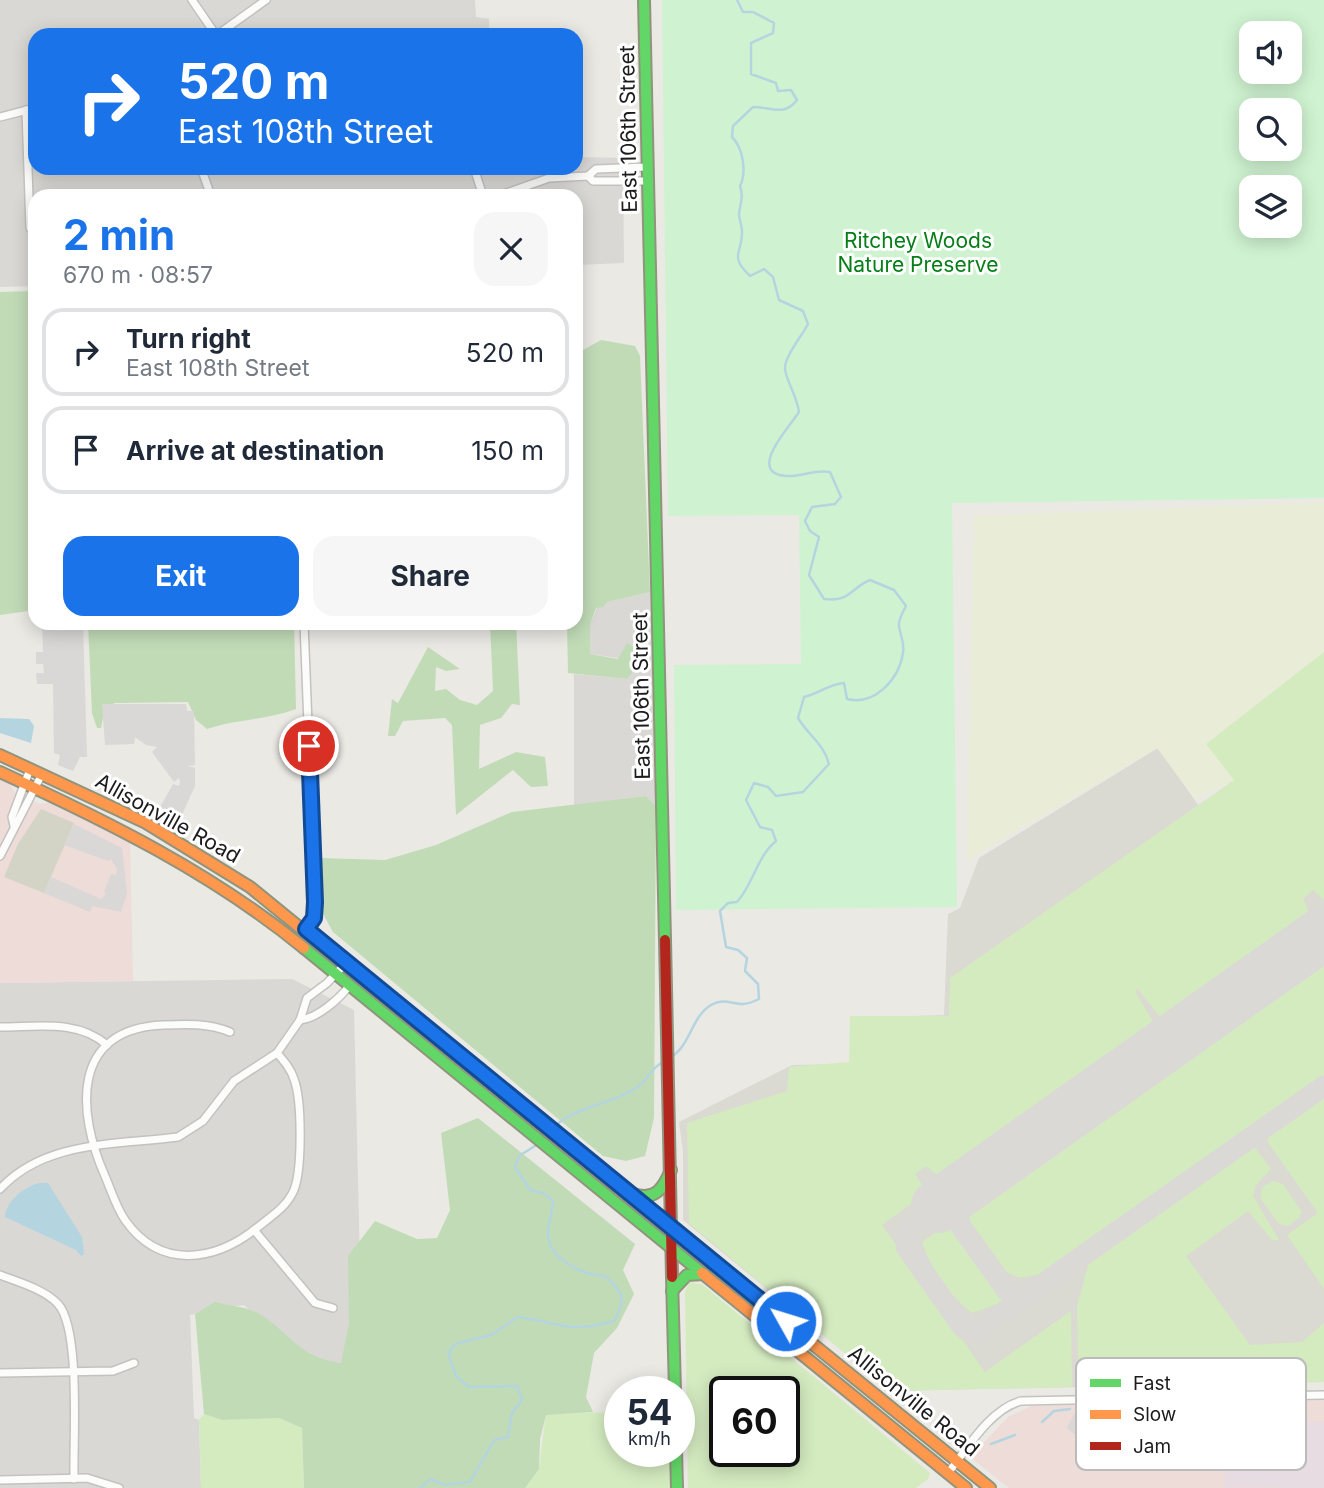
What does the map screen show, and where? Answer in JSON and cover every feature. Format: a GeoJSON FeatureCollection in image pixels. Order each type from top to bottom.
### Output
{"type":"FeatureCollection","features":[{"type":"Feature","properties":{"kind":"main road","name":"East 106th Street"},"geometry":{"type":"LineString","coordinates":[[644,0],[675,1376]]}},
{"type":"Feature","properties":{"kind":"main road","name":"Allisonville Road"},"geometry":{"type":"LineString","coordinates":[[0,755],[146,823],[192,848],[306,929],[990,1488]]}},
{"type":"Feature","properties":{"kind":"main road","name":"Allisonville Road"},"geometry":{"type":"LineString","coordinates":[[0,772],[171,855],[219,884],[297,941],[966,1488]]}},
{"type":"Feature","properties":{"kind":"main road"},"geometry":{"type":"LineString","coordinates":[[629,1193],[653,1198],[661,1191],[671,1170]]}},
{"type":"Feature","properties":{"kind":"main road"},"geometry":{"type":"LineString","coordinates":[[672,1291],[683,1277],[704,1273]]}},
{"type":"Feature","properties":{"kind":"main road"},"geometry":{"type":"LineString","coordinates":[[676,1467],[677,1488]]}},
{"type":"Feature","properties":{"kind":"street"},"geometry":{"type":"LineString","coordinates":[[192,0],[212,28]]}},
{"type":"Feature","properties":{"kind":"street"},"geometry":{"type":"LineString","coordinates":[[227,28],[266,0]]}},
{"type":"Feature","properties":{"kind":"street"},"geometry":{"type":"LineString","coordinates":[[0,117],[26,110],[28,169]]}},
{"type":"Feature","properties":{"kind":"street"},"geometry":{"type":"LineString","coordinates":[[518,189],[549,178],[588,176],[596,169],[647,167]]}},
{"type":"Feature","properties":{"kind":"street"},"geometry":{"type":"LineString","coordinates":[[588,176],[593,181],[648,181]]}},
{"type":"Feature","properties":{"kind":"street"},"geometry":{"type":"LineString","coordinates":[[297,941],[314,918],[315,902],[304,630]]}},
{"type":"Feature","properties":{"kind":"street"},"geometry":{"type":"LineString","coordinates":[[14,826],[12,817],[30,769]]}},
{"type":"Feature","properties":{"kind":"street"},"geometry":{"type":"LineString","coordinates":[[0,856],[14,826],[20,822],[42,774]]}},
{"type":"Feature","properties":{"kind":"street"},"geometry":{"type":"LineString","coordinates":[[0,1189],[16,1174],[45,1158],[92,1146],[185,1135],[203,1121],[226,1088],[277,1053],[300,1020],[307,998],[346,963]]}},
{"type":"Feature","properties":{"kind":"street"},"geometry":{"type":"LineString","coordinates":[[300,1020],[332,1003],[361,975]]}},
{"type":"Feature","properties":{"kind":"street"},"geometry":{"type":"LineString","coordinates":[[230,1032],[208,1025],[151,1026],[124,1034],[107,1045],[92,1065],[85,1088],[92,1146],[122,1217],[134,1232],[156,1247],[183,1256],[200,1256],[232,1247],[284,1206],[292,1195],[298,1175],[296,1084],[289,1066],[277,1053]]}},
{"type":"Feature","properties":{"kind":"street"},"geometry":{"type":"LineString","coordinates":[[0,1027],[73,1027],[88,1031],[107,1045]]}},
{"type":"Feature","properties":{"kind":"street"},"geometry":{"type":"LineString","coordinates":[[254,1230],[315,1303],[333,1308]]}},
{"type":"Feature","properties":{"kind":"street"},"geometry":{"type":"LineString","coordinates":[[0,1275],[31,1287],[59,1305],[71,1329],[74,1479]]}},
{"type":"Feature","properties":{"kind":"street"},"geometry":{"type":"LineString","coordinates":[[0,1373],[113,1371],[134,1363]]}},
{"type":"Feature","properties":{"kind":"street"},"geometry":{"type":"LineString","coordinates":[[1306,1395],[1324,1395]]}},
{"type":"Feature","properties":{"kind":"street"},"geometry":{"type":"LineString","coordinates":[[948,1473],[995,1417],[1013,1403],[1029,1399],[1076,1398]]}},
{"type":"Feature","properties":{"kind":"street"},"geometry":{"type":"LineString","coordinates":[[0,1480],[100,1480],[119,1488]]}},
{"type":"Feature","properties":{"kind":"shaded area"},"geometry":{"type":"Polygon","coordinates":[[[0,0],[475,0],[476,17],[489,19],[489,28],[28,28],[28,175],[583,175],[583,157],[623,158],[624,263],[583,265],[583,189],[28,189],[28,286],[0,287],[0,0]]]}},
{"type":"Feature","properties":{"kind":"shaded area"},"geometry":{"type":"Polygon","coordinates":[[[650,592],[656,806],[646,796],[574,805],[574,674],[627,679],[632,673],[632,660],[590,654],[590,625],[597,608],[607,602],[650,592]]]}},
{"type":"Feature","properties":{"kind":"shaded area"},"geometry":{"type":"Polygon","coordinates":[[[42,630],[83,630],[87,757],[80,757],[73,771],[58,765],[60,755],[54,753],[53,684],[37,684],[36,673],[44,673],[43,664],[36,664],[36,652],[43,652],[42,630]]]}},
{"type":"Feature","properties":{"kind":"shaded area"},"geometry":{"type":"Polygon","coordinates":[[[102,704],[186,704],[187,711],[194,711],[195,765],[188,766],[195,768],[195,786],[181,817],[160,807],[173,784],[179,786],[180,782],[179,778],[174,782],[152,752],[157,747],[146,745],[135,737],[134,744],[105,745],[102,704]]]}},
{"type":"Feature","properties":{"kind":"shaded area"},"geometry":{"type":"Polygon","coordinates":[[[1324,722],[1324,1382],[1306,1382],[1306,1358],[1076,1358],[1076,1387],[891,1391],[683,1220],[683,1152],[679,1122],[792,1065],[852,1064],[852,1018],[944,1015],[948,914],[960,908],[979,858],[1158,748],[1201,809],[1324,722]]]}},
{"type":"Feature","properties":{"kind":"shaded area"},"geometry":{"type":"Polygon","coordinates":[[[0,778],[10,783],[14,792],[40,804],[51,802],[130,839],[133,981],[0,983],[0,778]]]}},
{"type":"Feature","properties":{"kind":"shaded area"},"geometry":{"type":"Polygon","coordinates":[[[41,809],[74,823],[44,893],[4,877],[18,844],[41,809]]]}},
{"type":"Feature","properties":{"kind":"shaded area"},"geometry":{"type":"Polygon","coordinates":[[[74,824],[122,848],[127,893],[121,912],[92,906],[90,912],[44,893],[51,877],[101,899],[106,894],[104,892],[111,874],[116,875],[117,869],[111,859],[108,861],[64,845],[74,824]]]}},
{"type":"Feature","properties":{"kind":"shaded area"},"geometry":{"type":"Polygon","coordinates":[[[292,979],[354,1010],[362,1351],[346,1377],[296,1356],[244,1305],[190,1315],[194,1418],[199,1420],[201,1488],[0,1488],[0,983],[292,979]]]}},
{"type":"Feature","properties":{"kind":"shaded area"},"geometry":{"type":"Polygon","coordinates":[[[1306,1400],[1324,1400],[1324,1488],[1009,1488],[970,1457],[1008,1417],[1031,1406],[1076,1405],[1076,1470],[1306,1470],[1306,1400]]]}},
{"type":"Feature","properties":{"kind":"shaded area"},"geometry":{"type":"Polygon","coordinates":[[[1074,1414],[1076,1415],[1076,1435],[1067,1428],[1074,1414]]]}},
{"type":"Feature","properties":{"kind":"shaded area"},"geometry":{"type":"Polygon","coordinates":[[[1306,1422],[1324,1422],[1324,1488],[1225,1487],[1225,1470],[1306,1470],[1306,1422]]]}},
{"type":"Feature","properties":{"kind":"green space","name":"Ritchey Woods Nature Preserve"},"geometry":{"type":"Polygon","coordinates":[[[662,0],[1324,0],[1324,498],[952,503],[957,907],[676,910],[674,665],[801,664],[799,515],[668,516],[662,0]]]}},
{"type":"Feature","properties":{"kind":"green space"},"geometry":{"type":"Polygon","coordinates":[[[28,291],[28,611],[0,615],[0,292],[28,291]]]}},
{"type":"Feature","properties":{"kind":"green space"},"geometry":{"type":"Polygon","coordinates":[[[601,340],[635,346],[640,356],[650,592],[607,602],[603,607],[596,608],[590,625],[590,654],[618,659],[627,643],[642,651],[632,660],[632,673],[627,679],[568,673],[567,630],[583,630],[583,350],[601,340]]]}},
{"type":"Feature","properties":{"kind":"green space"},"geometry":{"type":"Polygon","coordinates":[[[1324,502],[1324,652],[1207,743],[1234,780],[1195,799],[1157,748],[967,860],[974,516],[1324,502]]]}},
{"type":"Feature","properties":{"kind":"green space"},"geometry":{"type":"Polygon","coordinates":[[[88,630],[294,630],[296,709],[207,729],[196,720],[188,702],[115,703],[105,707],[101,728],[97,728],[92,713],[88,630]]]}},
{"type":"Feature","properties":{"kind":"green space"},"geometry":{"type":"Polygon","coordinates":[[[490,630],[516,630],[520,705],[512,704],[501,718],[480,725],[479,769],[516,752],[545,757],[548,786],[531,787],[513,770],[456,815],[452,725],[445,718],[403,721],[395,736],[388,736],[392,699],[398,703],[428,647],[460,669],[446,671],[436,667],[435,691],[446,689],[460,700],[477,705],[493,691],[490,630]]]}},
{"type":"Feature","properties":{"kind":"green space"},"geometry":{"type":"Polygon","coordinates":[[[1324,652],[1324,900],[1313,890],[1303,899],[1308,910],[1304,925],[1165,1024],[1138,989],[1135,991],[1157,1029],[951,1176],[937,1175],[926,1166],[915,1174],[927,1192],[882,1225],[985,1372],[1071,1311],[1072,1387],[890,1391],[689,1223],[687,1123],[787,1091],[789,1067],[849,1062],[850,1016],[949,1016],[950,978],[1234,780],[1206,744],[1324,652]]]}},
{"type":"Feature","properties":{"kind":"green space"},"geometry":{"type":"Polygon","coordinates":[[[646,796],[656,806],[654,1118],[645,1156],[626,1161],[603,1156],[333,932],[321,910],[320,858],[385,860],[436,845],[512,812],[646,796]]]}},
{"type":"Feature","properties":{"kind":"green space"},"geometry":{"type":"Polygon","coordinates":[[[1324,956],[1324,1076],[1048,1273],[1020,1278],[1004,1271],[970,1227],[969,1214],[973,1204],[1324,956]]]}},
{"type":"Feature","properties":{"kind":"green space"},"geometry":{"type":"Polygon","coordinates":[[[1324,1094],[1324,1289],[1287,1235],[1318,1213],[1267,1141],[1270,1132],[1324,1094]]]}},
{"type":"Feature","properties":{"kind":"green space"},"geometry":{"type":"Polygon","coordinates":[[[478,1118],[635,1244],[623,1270],[634,1294],[617,1328],[594,1353],[586,1397],[593,1412],[546,1415],[540,1439],[539,1469],[525,1488],[304,1488],[302,1428],[279,1418],[222,1420],[204,1414],[195,1314],[215,1302],[252,1311],[263,1316],[298,1346],[316,1356],[341,1363],[349,1323],[348,1256],[375,1221],[417,1239],[437,1238],[450,1210],[441,1133],[478,1118]]]}},
{"type":"Feature","properties":{"kind":"green space"},"geometry":{"type":"Polygon","coordinates":[[[1255,1148],[1271,1169],[1256,1185],[1253,1196],[1279,1240],[1272,1240],[1248,1211],[1186,1256],[1250,1345],[1302,1342],[1324,1323],[1324,1382],[1306,1382],[1306,1358],[1078,1358],[1077,1306],[1089,1262],[1247,1149],[1255,1148]]]}},
{"type":"Feature","properties":{"kind":"green space"},"geometry":{"type":"Polygon","coordinates":[[[1272,1181],[1283,1184],[1301,1211],[1300,1217],[1288,1226],[1279,1224],[1260,1198],[1262,1188],[1272,1181]]]}},
{"type":"Feature","properties":{"kind":"green space"},"geometry":{"type":"Polygon","coordinates":[[[949,1223],[1004,1302],[972,1313],[942,1282],[922,1242],[949,1223]]]}},
{"type":"Feature","properties":{"kind":"green space"},"geometry":{"type":"Polygon","coordinates":[[[690,1282],[703,1285],[930,1473],[928,1479],[916,1488],[688,1488],[688,1467],[695,1467],[695,1376],[686,1376],[685,1291],[690,1282]]]}},
{"type":"Feature","properties":{"kind":"green space"},"geometry":{"type":"Polygon","coordinates":[[[604,1412],[604,1467],[673,1467],[674,1488],[525,1488],[539,1469],[546,1414],[604,1412]]]}},
{"type":"Feature","properties":{"kind":"green space"},"geometry":{"type":"Polygon","coordinates":[[[204,1414],[222,1420],[279,1418],[302,1428],[304,1488],[201,1488],[199,1420],[204,1414]]]}},
{"type":"Feature","properties":{"kind":"water"},"geometry":{"type":"Polygon","coordinates":[[[0,718],[29,719],[34,726],[31,743],[0,733],[0,718]]]}},
{"type":"Feature","properties":{"kind":"water"},"geometry":{"type":"Polygon","coordinates":[[[39,1183],[48,1183],[82,1237],[84,1254],[81,1256],[76,1250],[5,1217],[9,1205],[17,1196],[39,1183]]]}},
{"type":"Feature","properties":{"kind":"waterway"},"geometry":{"type":"LineString","coordinates":[[671,1057],[683,1046],[699,1016],[711,1005],[723,1002],[745,1004],[759,999],[758,984],[745,971],[747,958],[738,950],[726,947],[720,911],[728,903],[737,902],[743,895],[764,855],[776,841],[772,830],[760,827],[746,800],[754,783],[768,787],[776,796],[803,792],[829,764],[820,745],[798,718],[804,697],[844,683],[847,699],[867,698],[884,688],[901,663],[903,642],[899,624],[906,606],[894,590],[870,580],[845,597],[824,599],[809,575],[819,537],[810,531],[805,521],[812,507],[835,504],[841,497],[830,472],[786,476],[774,473],[770,467],[774,448],[799,412],[785,364],[808,324],[803,311],[779,300],[773,277],[764,269],[750,276],[740,263],[738,254],[742,231],[739,214],[743,167],[739,147],[732,137],[733,126],[753,107],[782,110],[797,100],[791,90],[778,91],[776,83],[751,74],[751,43],[773,33],[774,23],[753,12],[743,12],[737,0]]}},
{"type":"Feature","properties":{"kind":"waterway"},"geometry":{"type":"LineString","coordinates":[[552,1129],[582,1110],[630,1091],[663,1062]]}},
{"type":"Feature","properties":{"kind":"waterway"},"geometry":{"type":"LineString","coordinates":[[420,1488],[431,1479],[444,1485],[470,1482],[494,1440],[508,1437],[512,1413],[522,1399],[517,1386],[469,1387],[456,1376],[448,1354],[455,1344],[491,1335],[518,1317],[586,1327],[614,1321],[621,1307],[620,1292],[605,1276],[578,1269],[554,1251],[548,1233],[553,1201],[543,1193],[530,1190],[515,1167],[519,1156],[538,1144]]}},
{"type":"Feature","properties":{"kind":"waterway"},"geometry":{"type":"LineString","coordinates":[[1042,1422],[1054,1411],[1070,1409]]}},
{"type":"Feature","properties":{"kind":"waterway"},"geometry":{"type":"LineString","coordinates":[[991,1444],[1015,1435]]}},
{"type":"Feature","properties":{"kind":"taxiway"},"geometry":{"type":"LineString","coordinates":[[944,1203],[1008,1292],[1015,1297],[1024,1297],[1324,1086]]}},
{"type":"Feature","properties":{"kind":"taxiway"},"geometry":{"type":"LineString","coordinates":[[938,1206],[909,1228],[906,1247],[966,1330],[976,1331],[1030,1294]]}},
{"type":"Feature","properties":{"kind":"runway"},"geometry":{"type":"LineString","coordinates":[[938,1206],[1324,933]]}},
{"type":"Feature","properties":{"kind":"traffic: fast"},"geometry":{"type":"LineString","coordinates":[[644,0],[665,940]]}},
{"type":"Feature","properties":{"kind":"traffic: fast"},"geometry":{"type":"LineString","coordinates":[[304,948],[702,1273]]}},
{"type":"Feature","properties":{"kind":"traffic: fast"},"geometry":{"type":"LineString","coordinates":[[326,949],[772,1311]]}},
{"type":"Feature","properties":{"kind":"traffic: fast"},"geometry":{"type":"LineString","coordinates":[[633,1194],[647,1196],[657,1192],[671,1170]]}},
{"type":"Feature","properties":{"kind":"traffic: fast"},"geometry":{"type":"LineString","coordinates":[[672,1291],[687,1275],[704,1274]]}},
{"type":"Feature","properties":{"kind":"traffic: fast"},"geometry":{"type":"LineString","coordinates":[[672,1277],[675,1376]]}},
{"type":"Feature","properties":{"kind":"traffic: fast"},"geometry":{"type":"LineString","coordinates":[[676,1467],[677,1488]]}},
{"type":"Feature","properties":{"kind":"traffic: slow"},"geometry":{"type":"LineString","coordinates":[[0,755],[146,823],[250,887],[326,949]]}},
{"type":"Feature","properties":{"kind":"traffic: slow"},"geometry":{"type":"LineString","coordinates":[[0,772],[158,850],[233,896],[304,948]]}},
{"type":"Feature","properties":{"kind":"traffic: slow"},"geometry":{"type":"LineString","coordinates":[[702,1273],[966,1488]]}},
{"type":"Feature","properties":{"kind":"traffic: slow"},"geometry":{"type":"LineString","coordinates":[[772,1311],[990,1488]]}},
{"type":"Feature","properties":{"kind":"traffic: jam"},"geometry":{"type":"LineString","coordinates":[[665,940],[672,1277]]}},
{"type":"Feature","properties":{"kind":"route"},"geometry":{"type":"LineString","coordinates":[[309,746],[315,911],[314,918],[306,929],[786,1321]]}}]}
